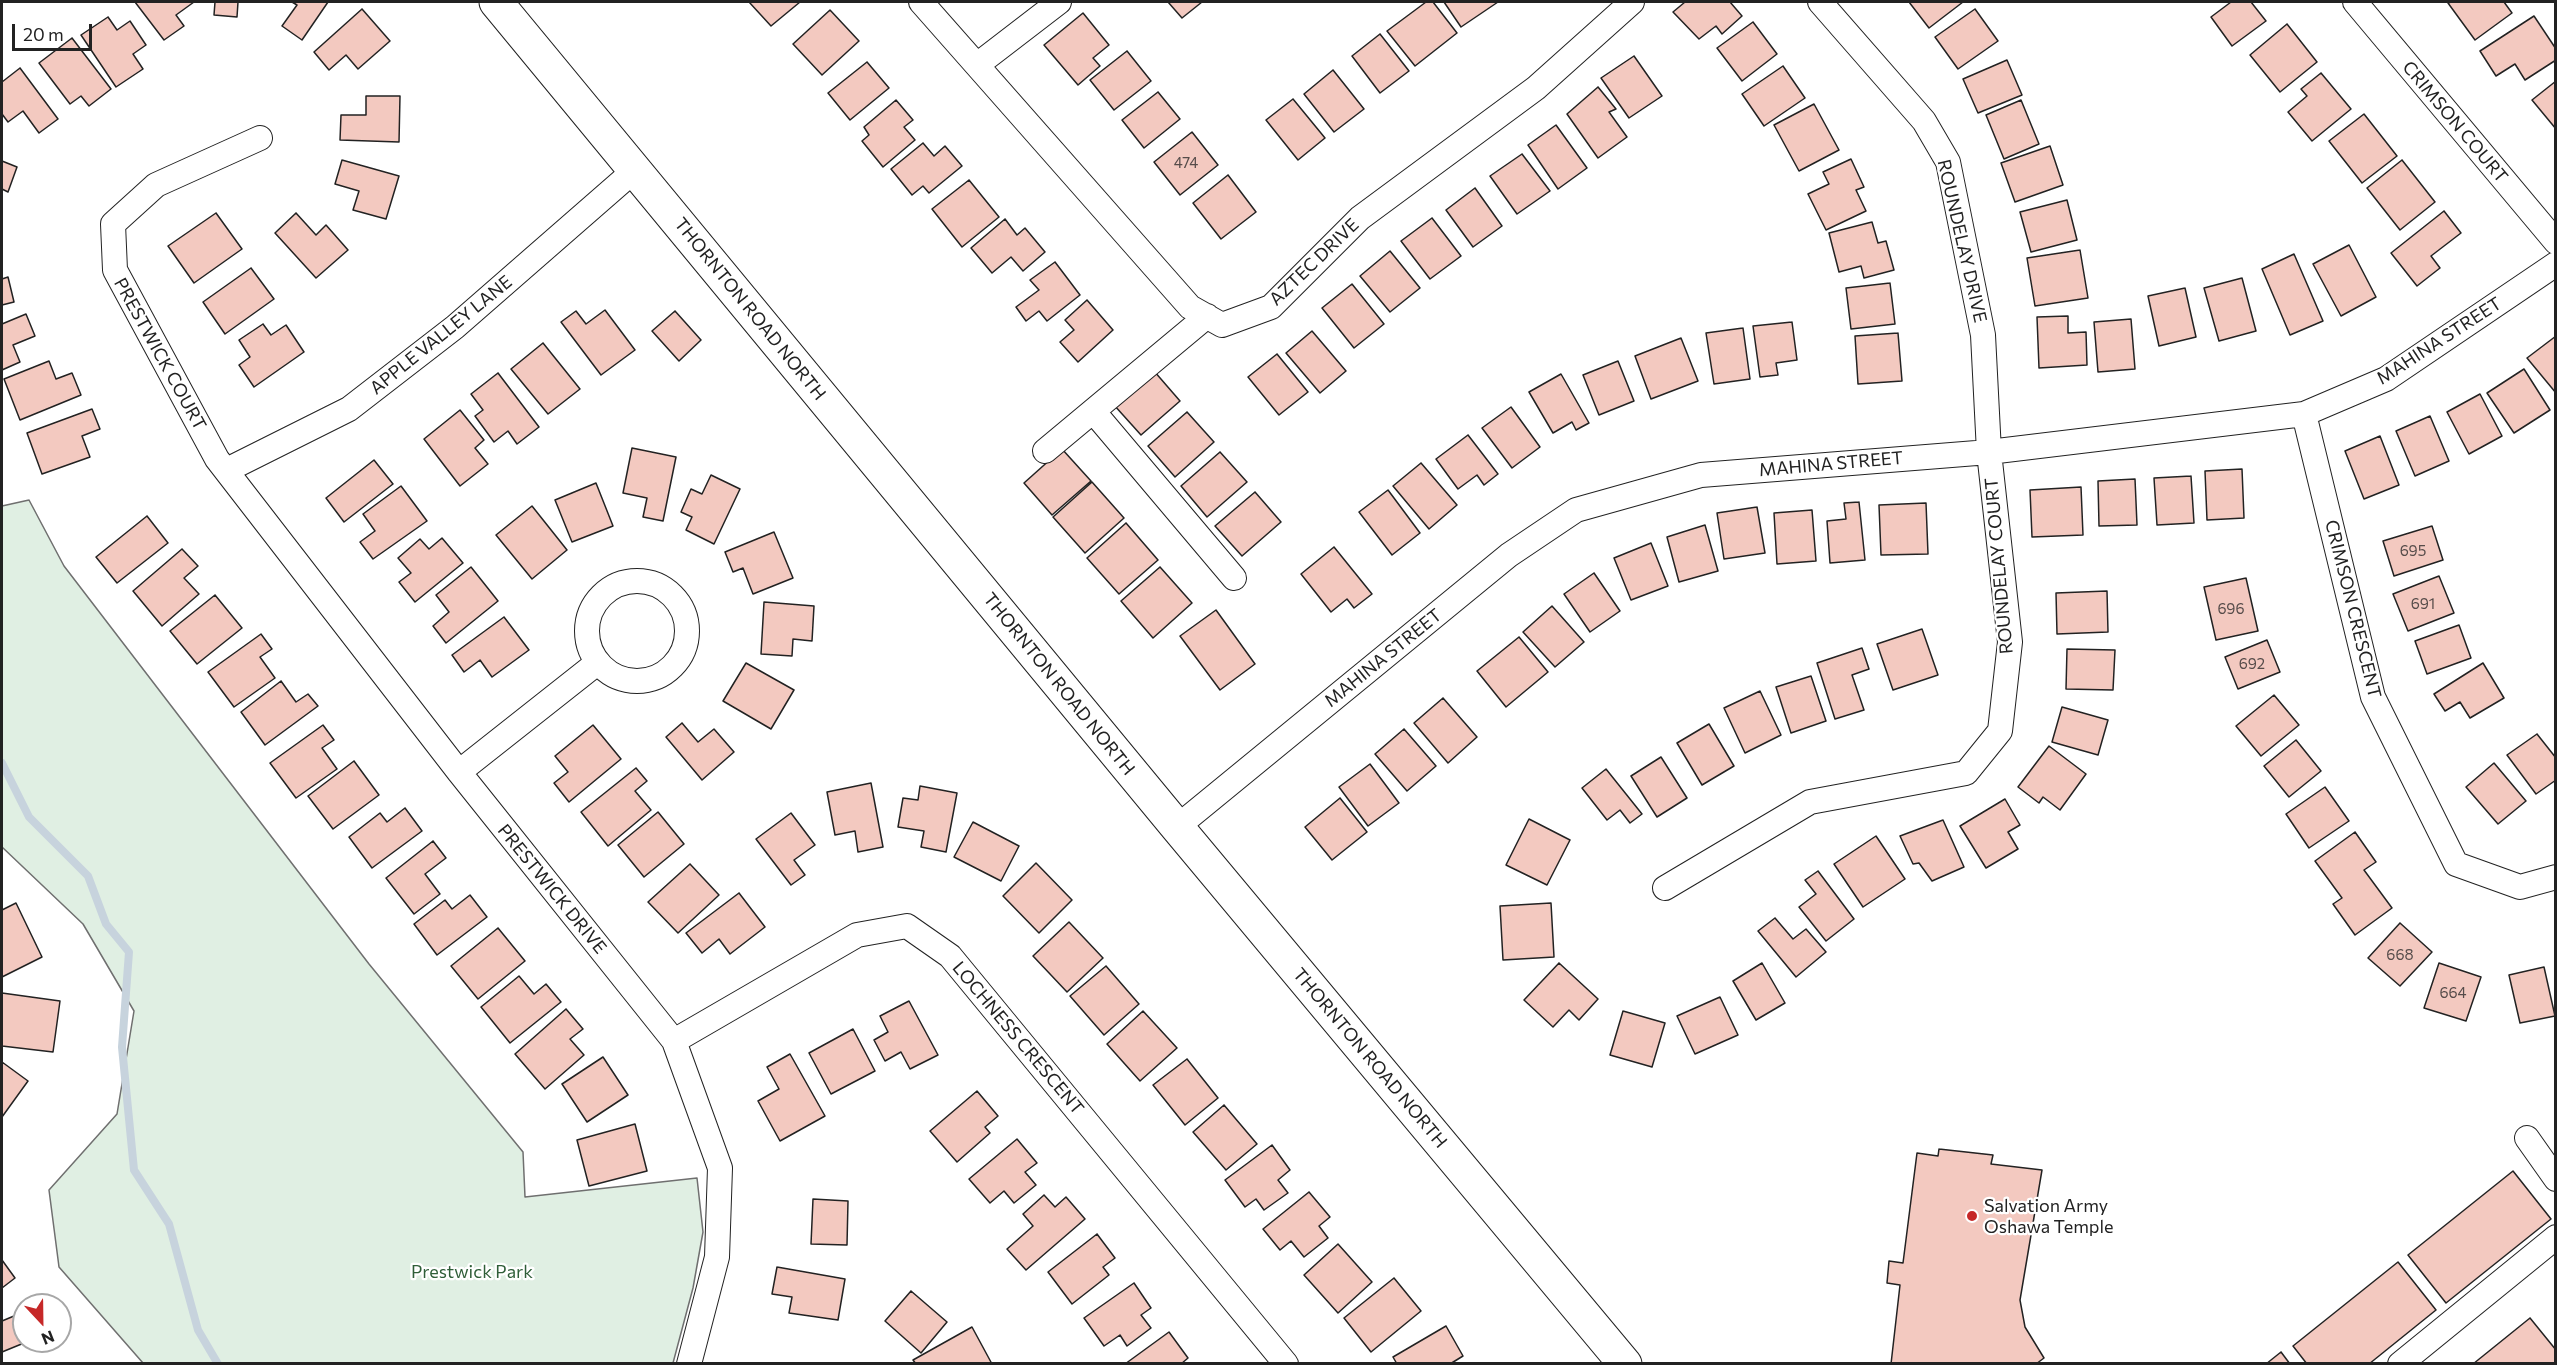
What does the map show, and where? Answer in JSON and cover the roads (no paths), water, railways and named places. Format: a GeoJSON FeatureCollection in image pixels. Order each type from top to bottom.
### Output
{"type":"FeatureCollection","features":[{"type":"Feature","properties":{"kind":"main road","name":"THORNTON ROAD NORTH"},"geometry":{"type":"LineString","coordinates":[[496,2],[1177,827],[1625,1364]]}},
{"type":"Feature","properties":{"kind":"street","name":"AZTEC DRIVE"},"geometry":{"type":"LineString","coordinates":[[921,2],[1190,307],[1222,325],[1270,306],[1360,218],[1536,88],[1632,2]]}},
{"type":"Feature","properties":{"kind":"street"},"geometry":{"type":"LineString","coordinates":[[977,65],[1059,2]]}},
{"type":"Feature","properties":{"kind":"street","name":"ROUNDELAY DRIVE"},"geometry":{"type":"LineString","coordinates":[[1820,2],[1924,121],[1948,162],[1983,335],[1989,452]]}},
{"type":"Feature","properties":{"kind":"street","name":"CRIMSON COURT"},"geometry":{"type":"LineString","coordinates":[[2355,2],[2556,243]]}},
{"type":"Feature","properties":{"kind":"street","name":"PRESTWICK COURT"},"geometry":{"type":"LineString","coordinates":[[227,470],[218,459],[115,270],[113,224],[156,184],[260,138]]}},
{"type":"Feature","properties":{"kind":"street","name":"APPLE VALLEY LANE"},"geometry":{"type":"LineString","coordinates":[[227,470],[349,409],[455,327],[636,170]]}},
{"type":"Feature","properties":{"kind":"street","name":"MAHINA STREET"},"geometry":{"type":"LineString","coordinates":[[1177,827],[1509,555],[1576,510],[1701,475],[1989,452],[2304,414],[2386,379],[2556,264]]}},
{"type":"Feature","properties":{"kind":"street"},"geometry":{"type":"LineString","coordinates":[[1045,451],[1207,316]]}},
{"type":"Feature","properties":{"kind":"street"},"geometry":{"type":"LineString","coordinates":[[1093,411],[1234,578]]}},
{"type":"Feature","properties":{"kind":"street","name":"CRIMSON CRESCENT"},"geometry":{"type":"LineString","coordinates":[[2304,414],[2373,697],[2456,864],[2520,887],[2556,877]]}},
{"type":"Feature","properties":{"kind":"street","name":"ROUNDELAY COURT"},"geometry":{"type":"LineString","coordinates":[[1665,888],[1810,802],[1966,773],[2000,731],[2010,642],[1989,452]]}},
{"type":"Feature","properties":{"kind":"street","name":"PRESTWICK DRIVE"},"geometry":{"type":"LineString","coordinates":[[227,470],[459,772],[674,1041],[720,1168],[717,1257],[689,1364]]}},
{"type":"Feature","properties":{"kind":"street"},"geometry":{"type":"LineString","coordinates":[[636,581],[653,584],[667,591],[680,604],[686,621],[685,647],[671,669],[645,681],[627,681],[610,675],[597,663],[589,650],[586,632],[589,615],[597,600],[610,588],[636,581]]}},
{"type":"Feature","properties":{"kind":"street"},"geometry":{"type":"LineString","coordinates":[[459,772],[597,663]]}},
{"type":"Feature","properties":{"kind":"street","name":"LOCHNESS CRESCENT"},"geometry":{"type":"LineString","coordinates":[[674,1041],[857,935],[907,926],[950,956],[1286,1364]]}},
{"type":"Feature","properties":{"kind":"street"},"geometry":{"type":"LineString","coordinates":[[2527,1138],[2556,1179]]}},
{"type":"Feature","properties":{"kind":"street"},"geometry":{"type":"LineString","coordinates":[[2400,1364],[2556,1237]]}},
{"type":"Feature","properties":{"kind":"waterway"},"geometry":{"type":"LineString","coordinates":[[2,763],[29,817],[88,876],[106,924],[129,952],[122,1047],[134,1170],[169,1224],[198,1330],[218,1364]]}},
{"type":"Feature","properties":{"kind":"place","name":"Salvation Army Oshawa Temple"},"geometry":{"type":"Point","coordinates":[1972,1216]}},
{"type":"Feature","properties":{"kind":"park label","name":"Prestwick Park"},"geometry":{"type":"Point","coordinates":[472,1272]}}]}
